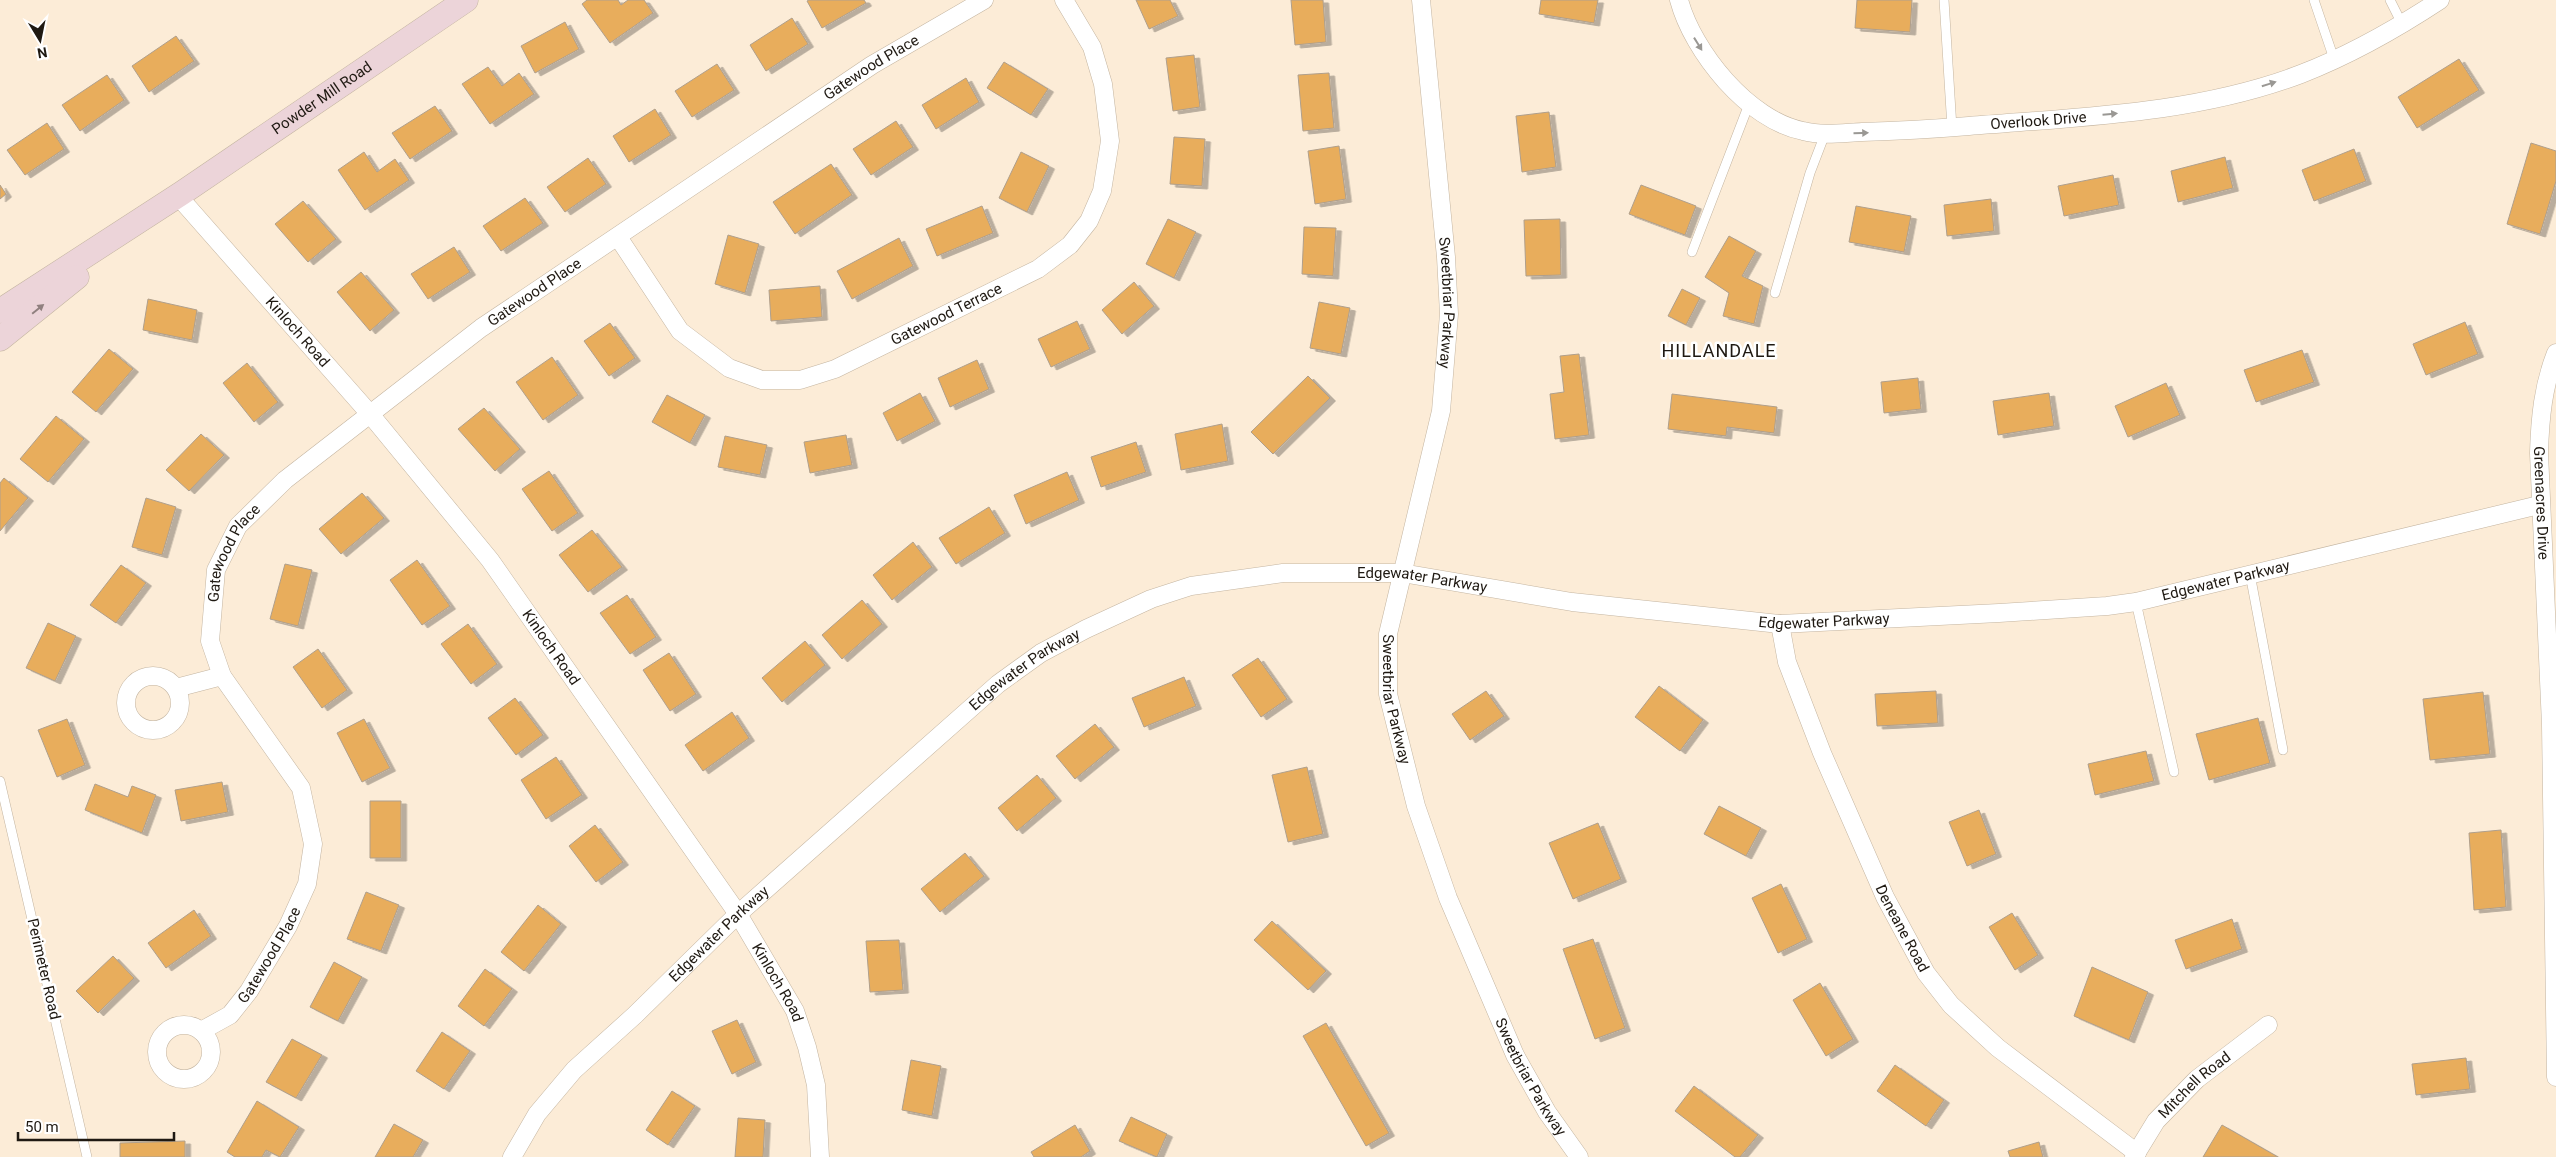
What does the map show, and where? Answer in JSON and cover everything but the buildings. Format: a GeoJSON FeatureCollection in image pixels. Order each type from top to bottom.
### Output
{"type":"FeatureCollection","features":[{"type":"Feature","properties":{"kind":"main road","name":"Powder Mill Road"},"geometry":{"type":"LineString","coordinates":[[0,311],[178,196],[466,0]]}},
{"type":"Feature","properties":{"kind":"main road","name":"Powder Mill Road"},"geometry":{"type":"LineString","coordinates":[[0,339],[178,196]]}},
{"type":"Feature","properties":{"kind":"street","name":"Gatewood Place"},"geometry":{"type":"LineString","coordinates":[[201,1031],[230,1015],[249,991],[288,926],[308,884],[313,844],[301,788],[222,676],[210,641],[216,570],[238,526],[285,480],[481,328],[872,66],[984,0]]}},
{"type":"Feature","properties":{"kind":"street","name":"Gatewood Terrace"},"geometry":{"type":"LineString","coordinates":[[618,237],[680,331],[729,368],[762,380],[800,380],[835,368],[1038,269],[1070,245],[1089,221],[1102,191],[1110,141],[1102,84],[1092,47],[1064,0]]}},
{"type":"Feature","properties":{"kind":"street","name":"Sweetbriar Parkway"},"geometry":{"type":"LineString","coordinates":[[1421,0],[1446,257],[1449,314],[1441,411],[1388,634],[1386,674],[1390,712],[1416,806],[1448,898],[1515,1055],[1547,1112],[1579,1157]]}},
{"type":"Feature","properties":{"kind":"street","name":"Overlook Drive"},"geometry":{"type":"LineString","coordinates":[[1679,0],[1684,21],[1700,48],[1719,73],[1750,104],[1776,122],[1802,131],[1825,134],[1952,128],[2136,112],[2196,102],[2266,86],[2301,74],[2402,24],[2440,0]]}},
{"type":"Feature","properties":{"kind":"street","name":"Kinloch Road"},"geometry":{"type":"LineString","coordinates":[[178,196],[370,414],[490,560],[738,914],[795,1011],[816,1085],[820,1157]]}},
{"type":"Feature","properties":{"kind":"street","name":"Greenacres Drive"},"geometry":{"type":"LineString","coordinates":[[2556,353],[2548,373],[2540,413],[2539,504],[2551,725],[2556,1077]]}},
{"type":"Feature","properties":{"kind":"street","name":"Edgewater Parkway"},"geometry":{"type":"LineString","coordinates":[[512,1157],[537,1114],[574,1070],[635,1015],[738,914],[998,684],[1041,653],[1086,629],[1151,600],[1191,586],[1283,573],[1402,573],[1572,602],[1780,624],[2009,612],[2106,606],[2136,602],[2539,504]]}},
{"type":"Feature","properties":{"kind":"street","name":"Deneane Road"},"geometry":{"type":"LineString","coordinates":[[1780,624],[1787,662],[1822,753],[1885,897],[1926,973],[1951,1005],[1998,1048],[2135,1155]]}},
{"type":"Feature","properties":{"kind":"street"},"geometry":{"type":"LineString","coordinates":[[176,688],[222,676]]}},
{"type":"Feature","properties":{"kind":"street","name":"Mitchell Road"},"geometry":{"type":"LineString","coordinates":[[2135,1155],[2156,1121],[2197,1079],[2268,1025]]}},
{"type":"Feature","properties":{"kind":"lane"},"geometry":{"type":"LineString","coordinates":[[1944,0],[1952,128]]}},
{"type":"Feature","properties":{"kind":"lane"},"geometry":{"type":"LineString","coordinates":[[2314,0],[2334,59]]}},
{"type":"Feature","properties":{"kind":"lane"},"geometry":{"type":"LineString","coordinates":[[2390,0],[2402,24]]}},
{"type":"Feature","properties":{"kind":"lane"},"geometry":{"type":"LineString","coordinates":[[1692,252],[1750,104]]}},
{"type":"Feature","properties":{"kind":"lane"},"geometry":{"type":"LineString","coordinates":[[1775,293],[1810,173],[1825,134]]}},
{"type":"Feature","properties":{"kind":"lane"},"geometry":{"type":"LineString","coordinates":[[2250,574],[2283,750]]}},
{"type":"Feature","properties":{"kind":"lane"},"geometry":{"type":"LineString","coordinates":[[2136,602],[2174,772]]}},
{"type":"Feature","properties":{"kind":"lane","name":"Perimeter Road"},"geometry":{"type":"LineString","coordinates":[[0,781],[87,1157]]}},
{"type":"Feature","properties":{"kind":"district","name":"HILLANDALE"},"geometry":{"type":"Point","coordinates":[1719,351]}}]}
